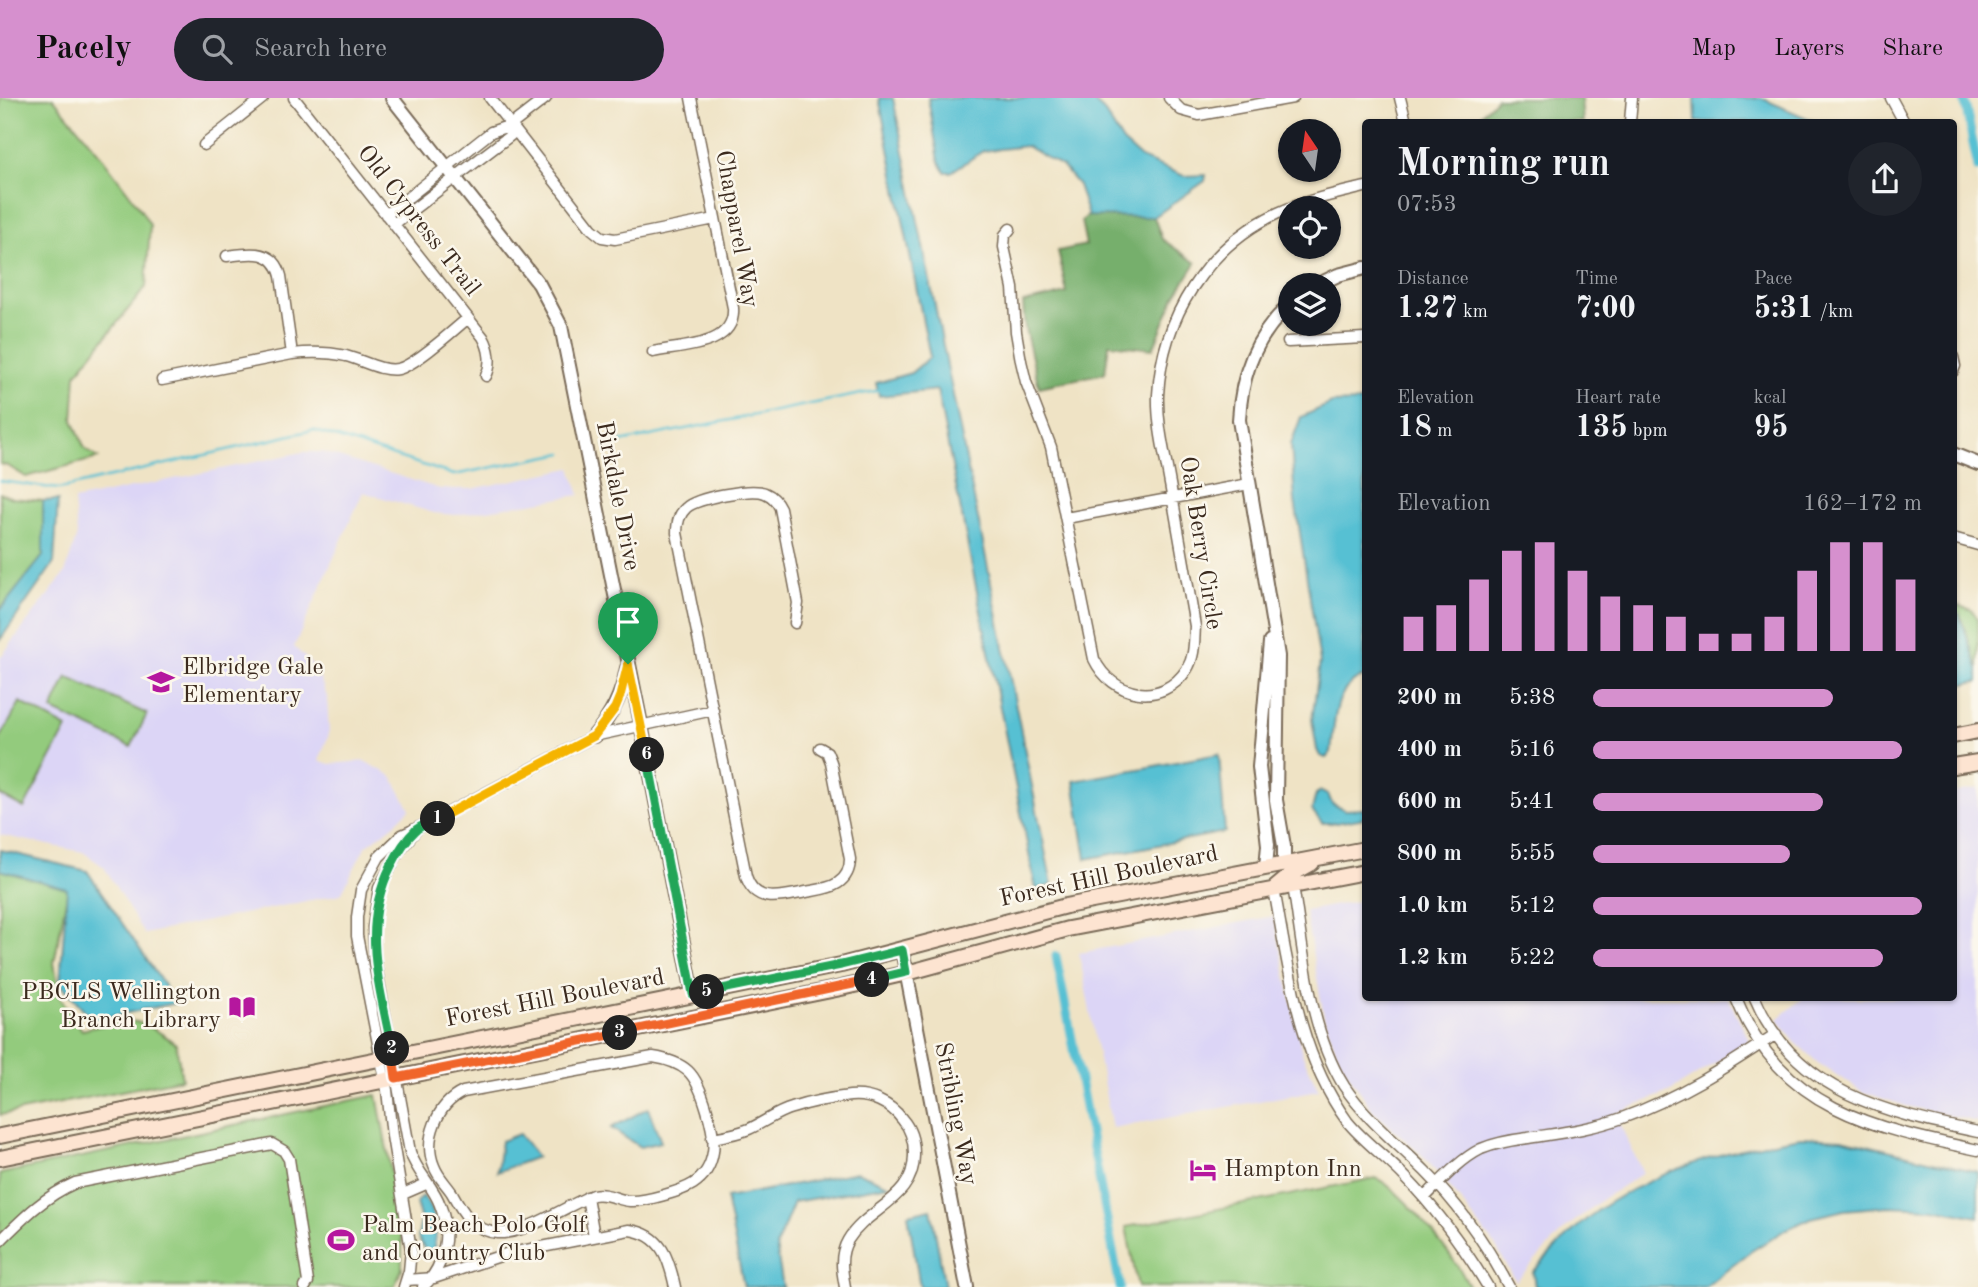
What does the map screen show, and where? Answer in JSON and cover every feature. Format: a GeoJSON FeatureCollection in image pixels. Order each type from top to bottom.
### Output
{"type":"FeatureCollection","features":[{"type":"Feature","properties":{"kind":"main road"},"geometry":{"type":"LineString","coordinates":[[1957,735],[1978,731]]}},
{"type":"Feature","properties":{"kind":"main road"},"geometry":{"type":"LineString","coordinates":[[1957,765],[1978,762]]}},
{"type":"Feature","properties":{"kind":"main road","name":"Forest Hill Boulevard"},"geometry":{"type":"LineString","coordinates":[[0,1158],[693,994],[841,965],[1066,906],[1362,850]]}},
{"type":"Feature","properties":{"kind":"main road"},"geometry":{"type":"LineString","coordinates":[[1273,889],[1292,874],[1326,856]]}},
{"type":"Feature","properties":{"kind":"main road"},"geometry":{"type":"LineString","coordinates":[[1223,899],[1265,881],[1284,863]]}},
{"type":"Feature","properties":{"kind":"main road","name":"Forest Hill Boulevard"},"geometry":{"type":"LineString","coordinates":[[0,1136],[388,1068],[664,1024],[906,972],[1068,929],[1362,873]]}},
{"type":"Feature","properties":{"kind":"main road"},"geometry":{"type":"LineString","coordinates":[[664,1024],[687,1005],[693,994]]}},
{"type":"Feature","properties":{"kind":"street"},"geometry":{"type":"LineString","coordinates":[[204,145],[262,98]]}},
{"type":"Feature","properties":{"kind":"street","name":"Old Cypress Trail"},"geometry":{"type":"LineString","coordinates":[[294,98],[483,337],[490,364],[486,376]]}},
{"type":"Feature","properties":{"kind":"street","name":"Birkdale Drive"},"geometry":{"type":"LineString","coordinates":[[392,98],[538,284],[561,326],[693,994]]}},
{"type":"Feature","properties":{"kind":"street"},"geometry":{"type":"LineString","coordinates":[[490,98],[592,229],[603,237],[615,239],[715,219]]}},
{"type":"Feature","properties":{"kind":"street"},"geometry":{"type":"LineString","coordinates":[[394,224],[451,173],[491,132],[511,125],[546,98]]}},
{"type":"Feature","properties":{"kind":"street","name":"Chapparel Way"},"geometry":{"type":"LineString","coordinates":[[653,352],[716,339],[730,326],[733,308],[691,98]]}},
{"type":"Feature","properties":{"kind":"street"},"geometry":{"type":"LineString","coordinates":[[1169,98],[1181,110],[1199,115],[1293,98]]}},
{"type":"Feature","properties":{"kind":"street"},"geometry":{"type":"LineString","coordinates":[[1400,98],[1405,119]]}},
{"type":"Feature","properties":{"kind":"street"},"geometry":{"type":"LineString","coordinates":[[1630,119],[1632,98]]}},
{"type":"Feature","properties":{"kind":"street"},"geometry":{"type":"LineString","coordinates":[[1891,98],[1902,119]]}},
{"type":"Feature","properties":{"kind":"street"},"geometry":{"type":"LineString","coordinates":[[386,215],[451,173]]}},
{"type":"Feature","properties":{"kind":"street","name":"Oak Berry Circle"},"geometry":{"type":"LineString","coordinates":[[1010,229],[1005,235],[1004,247],[1013,288],[1021,361],[1026,382],[1051,447],[1094,659],[1105,677],[1122,689],[1155,692],[1172,684],[1187,668],[1194,648],[1195,626],[1158,418],[1158,394],[1171,328],[1185,298],[1211,262],[1242,235],[1257,224],[1297,205],[1362,188]]}},
{"type":"Feature","properties":{"kind":"street"},"geometry":{"type":"LineString","coordinates":[[227,256],[261,253],[276,264],[281,276],[292,354]]}},
{"type":"Feature","properties":{"kind":"street"},"geometry":{"type":"LineString","coordinates":[[1341,274],[1362,269]]}},
{"type":"Feature","properties":{"kind":"street"},"geometry":{"type":"LineString","coordinates":[[162,380],[292,354],[343,355],[386,368],[399,369],[411,363],[468,318]]}},
{"type":"Feature","properties":{"kind":"street"},"geometry":{"type":"LineString","coordinates":[[1278,318],[1255,349],[1243,384],[1239,420],[1278,656],[1276,800],[1284,846],[1284,863]]}},
{"type":"Feature","properties":{"kind":"street"},"geometry":{"type":"LineString","coordinates":[[1289,342],[1362,338]]}},
{"type":"Feature","properties":{"kind":"street"},"geometry":{"type":"LineString","coordinates":[[1957,456],[1978,464]]}},
{"type":"Feature","properties":{"kind":"street"},"geometry":{"type":"LineString","coordinates":[[1066,518],[1248,484]]}},
{"type":"Feature","properties":{"kind":"street"},"geometry":{"type":"LineString","coordinates":[[795,623],[798,603],[780,508],[773,497],[761,491],[749,491],[694,502],[684,509],[678,521],[677,533],[746,876],[751,888],[761,896],[774,898],[828,888],[840,882],[848,872],[850,859],[831,762],[827,752],[820,748]]}},
{"type":"Feature","properties":{"kind":"street"},"geometry":{"type":"LineString","coordinates":[[1957,539],[1978,545]]}},
{"type":"Feature","properties":{"kind":"street"},"geometry":{"type":"LineString","coordinates":[[1266,867],[1268,845],[1259,767],[1272,627]]}},
{"type":"Feature","properties":{"kind":"street"},"geometry":{"type":"LineString","coordinates":[[594,736],[615,708],[628,664]]}},
{"type":"Feature","properties":{"kind":"street"},"geometry":{"type":"LineString","coordinates":[[423,1287],[434,1278],[444,1249],[445,1225],[440,1203],[415,1167],[388,1068],[359,952],[357,917],[361,890],[379,857],[402,835],[594,736],[713,710]]}},
{"type":"Feature","properties":{"kind":"street"},"geometry":{"type":"LineString","coordinates":[[416,829],[399,850],[379,888],[373,927],[374,960],[388,1068],[397,1172],[411,1250],[405,1284],[434,1278],[506,1254],[629,1230],[651,1238],[667,1255],[675,1287]]}},
{"type":"Feature","properties":{"kind":"street"},"geometry":{"type":"LineString","coordinates":[[1293,886],[1321,1033],[1343,1083],[1378,1126],[1437,1185],[1475,1231],[1509,1287]]}},
{"type":"Feature","properties":{"kind":"street"},"geometry":{"type":"LineString","coordinates":[[1273,889],[1306,1043],[1317,1071],[1350,1124],[1424,1198],[1447,1225],[1488,1287]]}},
{"type":"Feature","properties":{"kind":"street","name":"Stribling Way"},"geometry":{"type":"LineString","coordinates":[[902,950],[967,1287]]}},
{"type":"Feature","properties":{"kind":"street"},"geometry":{"type":"LineString","coordinates":[[1738,1001],[1761,1044],[1800,1087],[1815,1098],[1846,1115],[1882,1128],[1978,1150]]}},
{"type":"Feature","properties":{"kind":"street"},"geometry":{"type":"LineString","coordinates":[[1757,1001],[1776,1034],[1823,1082],[1854,1098],[1887,1110],[1978,1132]]}},
{"type":"Feature","properties":{"kind":"street"},"geometry":{"type":"LineString","coordinates":[[1424,1198],[1456,1167],[1480,1150],[1516,1140],[1595,1126],[1644,1110],[1677,1096],[1717,1073],[1776,1034]]}},
{"type":"Feature","properties":{"kind":"street"},"geometry":{"type":"LineString","coordinates":[[653,1057],[678,1064],[696,1081],[704,1099],[713,1153],[707,1170],[689,1186],[637,1201],[605,1194],[587,1197],[517,1231],[498,1233],[481,1228],[462,1214],[433,1164],[430,1145],[434,1126],[448,1103],[463,1092],[653,1057]]}},
{"type":"Feature","properties":{"kind":"street"},"geometry":{"type":"LineString","coordinates":[[712,1138],[747,1130],[792,1108],[847,1096],[880,1101],[902,1118],[911,1135],[914,1149],[912,1173],[898,1196],[858,1229],[846,1243],[842,1261],[845,1287]]}},
{"type":"Feature","properties":{"kind":"street"},"geometry":{"type":"LineString","coordinates":[[1365,1138],[1378,1126]]}},
{"type":"Feature","properties":{"kind":"street"},"geometry":{"type":"LineString","coordinates":[[0,1241],[29,1212],[55,1192],[75,1183],[272,1144],[284,1151],[289,1159],[308,1282],[305,1287]]}},
{"type":"Feature","properties":{"kind":"street"},"geometry":{"type":"LineString","coordinates":[[397,1172],[415,1167]]}},
{"type":"Feature","properties":{"kind":"street"},"geometry":{"type":"LineString","coordinates":[[403,1194],[426,1184]]}},
{"type":"Feature","properties":{"kind":"street"},"geometry":{"type":"LineString","coordinates":[[587,1197],[594,1236]]}},
{"type":"Feature","properties":{"kind":"shaded area","name":"Elbridge Gale Elementary"},"geometry":{"type":"Polygon","coordinates":[[[303,452],[323,452],[440,489],[472,489],[571,468],[580,495],[456,515],[434,513],[363,492],[294,647],[316,668],[327,697],[329,734],[319,761],[330,764],[364,761],[392,776],[410,809],[365,847],[341,894],[144,934],[104,867],[83,852],[0,835],[0,658],[65,573],[77,535],[74,500],[303,452]]]}},
{"type":"Feature","properties":{"kind":"shaded area"},"geometry":{"type":"Polygon","coordinates":[[[1978,788],[1978,1122],[1906,1106],[1863,1092],[1818,1063],[1794,1041],[1778,1019],[1799,1001],[1957,1001],[1957,792],[1978,788]]]}},
{"type":"Feature","properties":{"kind":"shaded area"},"geometry":{"type":"Polygon","coordinates":[[[1362,901],[1362,1001],[1730,1001],[1750,1041],[1671,1091],[1615,1114],[1643,1173],[1604,1198],[1566,1228],[1516,1281],[1496,1247],[1453,1191],[1423,1156],[1373,1111],[1340,1061],[1324,1017],[1305,911],[1362,901]]]}},
{"type":"Feature","properties":{"kind":"shaded area"},"geometry":{"type":"Polygon","coordinates":[[[1274,916],[1302,1054],[1319,1090],[1112,1128],[1079,953],[1274,916]]]}},
{"type":"Feature","properties":{"kind":"green space"},"geometry":{"type":"Polygon","coordinates":[[[0,98],[53,98],[98,152],[150,225],[146,287],[76,374],[73,420],[85,449],[98,458],[26,477],[0,464],[0,98]]]}},
{"type":"Feature","properties":{"kind":"green space"},"geometry":{"type":"Polygon","coordinates":[[[1497,98],[1581,98],[1583,119],[1477,119],[1497,98]]]}},
{"type":"Feature","properties":{"kind":"green space"},"geometry":{"type":"Polygon","coordinates":[[[1088,216],[1154,217],[1162,239],[1196,263],[1175,296],[1153,349],[1109,344],[1105,373],[1039,387],[1025,329],[1023,303],[1067,293],[1058,251],[1086,245],[1081,221],[1088,216]]]}},
{"type":"Feature","properties":{"kind":"green space"},"geometry":{"type":"Polygon","coordinates":[[[0,493],[12,498],[43,501],[43,556],[0,610],[0,493]]]}},
{"type":"Feature","properties":{"kind":"green space"},"geometry":{"type":"Polygon","coordinates":[[[1957,605],[1972,610],[1978,619],[1978,669],[1960,615],[1957,615],[1957,605]]]}},
{"type":"Feature","properties":{"kind":"green space"},"geometry":{"type":"Polygon","coordinates":[[[67,677],[147,714],[131,747],[52,710],[67,677]]]}},
{"type":"Feature","properties":{"kind":"green space"},"geometry":{"type":"Polygon","coordinates":[[[20,702],[67,728],[24,808],[0,795],[0,739],[20,702]]]}},
{"type":"Feature","properties":{"kind":"green space"},"geometry":{"type":"Polygon","coordinates":[[[0,870],[68,889],[54,963],[60,997],[82,1030],[122,1021],[151,1027],[176,1044],[182,1079],[0,1115],[0,870]]]}},
{"type":"Feature","properties":{"kind":"green space"},"geometry":{"type":"Polygon","coordinates":[[[377,1095],[402,1231],[402,1269],[394,1287],[0,1287],[0,1174],[377,1095]]]}},
{"type":"Feature","properties":{"kind":"green space"},"geometry":{"type":"Polygon","coordinates":[[[1376,1178],[1400,1197],[1428,1227],[1470,1287],[1138,1287],[1126,1227],[1376,1178]]]}},
{"type":"Feature","properties":{"kind":"water"},"geometry":{"type":"Polygon","coordinates":[[[879,98],[893,98],[1052,885],[1036,889],[937,390],[879,396],[876,383],[911,373],[930,357],[879,98]]]}},
{"type":"Feature","properties":{"kind":"water"},"geometry":{"type":"Polygon","coordinates":[[[928,98],[1090,98],[1103,110],[1123,142],[1141,158],[1184,176],[1206,175],[1205,181],[1154,217],[1088,216],[1078,185],[1063,167],[1026,146],[983,151],[951,172],[945,172],[939,161],[928,98]]]}},
{"type":"Feature","properties":{"kind":"water"},"geometry":{"type":"Polygon","coordinates":[[[1695,98],[1761,98],[1809,119],[1696,119],[1695,98]]]}},
{"type":"Feature","properties":{"kind":"water"},"geometry":{"type":"Polygon","coordinates":[[[1362,402],[1362,677],[1346,688],[1341,697],[1335,718],[1331,752],[1326,758],[1320,756],[1317,750],[1312,720],[1320,662],[1295,501],[1291,444],[1301,417],[1332,403],[1362,402]]]}},
{"type":"Feature","properties":{"kind":"water"},"geometry":{"type":"Polygon","coordinates":[[[58,500],[54,563],[0,640],[0,610],[43,556],[43,501],[58,500]]]}},
{"type":"Feature","properties":{"kind":"water"},"geometry":{"type":"Polygon","coordinates":[[[1957,614],[1978,669],[1978,682],[1957,685],[1957,614]]]}},
{"type":"Feature","properties":{"kind":"water"},"geometry":{"type":"Polygon","coordinates":[[[1219,754],[1225,832],[1086,859],[1074,781],[1219,754]]]}},
{"type":"Feature","properties":{"kind":"water"},"geometry":{"type":"Polygon","coordinates":[[[1321,791],[1328,794],[1332,804],[1345,810],[1362,809],[1362,819],[1322,823],[1312,810],[1316,794],[1321,791]]]}},
{"type":"Feature","properties":{"kind":"water"},"geometry":{"type":"Polygon","coordinates":[[[0,850],[87,871],[176,1003],[93,1020],[60,983],[67,889],[0,870],[0,850]]]}},
{"type":"Feature","properties":{"kind":"water"},"geometry":{"type":"Polygon","coordinates":[[[648,1108],[661,1142],[640,1147],[611,1128],[648,1108]]]}},
{"type":"Feature","properties":{"kind":"water"},"geometry":{"type":"Polygon","coordinates":[[[519,1134],[537,1157],[497,1172],[501,1141],[519,1134]]]}},
{"type":"Feature","properties":{"kind":"water"},"geometry":{"type":"Polygon","coordinates":[[[1801,1137],[1842,1139],[1978,1172],[1978,1217],[1934,1208],[1889,1206],[1844,1210],[1811,1218],[1785,1230],[1750,1252],[1705,1287],[1535,1287],[1533,1272],[1560,1244],[1598,1210],[1631,1190],[1678,1169],[1726,1153],[1801,1137]]]}},
{"type":"Feature","properties":{"kind":"water"},"geometry":{"type":"Polygon","coordinates":[[[857,1172],[889,1185],[794,1202],[776,1246],[783,1287],[744,1287],[726,1198],[857,1172]]]}},
{"type":"Feature","properties":{"kind":"water"},"geometry":{"type":"Polygon","coordinates":[[[423,1196],[436,1226],[430,1258],[418,1238],[421,1220],[416,1203],[423,1196]]]}},
{"type":"Feature","properties":{"kind":"water"},"geometry":{"type":"Polygon","coordinates":[[[931,1209],[945,1287],[920,1287],[908,1214],[931,1209]]]}},
{"type":"Feature","properties":{"kind":"waterway"},"geometry":{"type":"LineString","coordinates":[[1964,98],[1978,168]]}},
{"type":"Feature","properties":{"kind":"waterway"},"geometry":{"type":"LineString","coordinates":[[605,445],[881,390]]}},
{"type":"Feature","properties":{"kind":"waterway"},"geometry":{"type":"LineString","coordinates":[[0,481],[59,489],[313,430],[454,475],[563,453]]}},
{"type":"Feature","properties":{"kind":"waterway"},"geometry":{"type":"LineString","coordinates":[[1056,956],[1120,1287]]}},
{"type":"Feature","properties":{"kind":"place","name":"Elbridge Gale Elementary"},"geometry":{"type":"Point","coordinates":[161,682]}},
{"type":"Feature","properties":{"kind":"place","name":"PBCLS Wellington Branch Library"},"geometry":{"type":"Point","coordinates":[242,1007]}},
{"type":"Feature","properties":{"kind":"place","name":"Hampton Inn"},"geometry":{"type":"Point","coordinates":[1203,1170]}},
{"type":"Feature","properties":{"kind":"place","name":"Palm Beach Polo Golf and Country Club"},"geometry":{"type":"Point","coordinates":[341,1240]}},
{"type":"Feature","properties":{"kind":"route"},"geometry":{"type":"LineString","coordinates":[[628,664],[693,994],[841,965],[902,950],[906,972],[841,988],[396,1078],[374,960],[373,927],[379,888],[399,850],[416,829],[594,736],[615,708],[628,664]]}}]}
